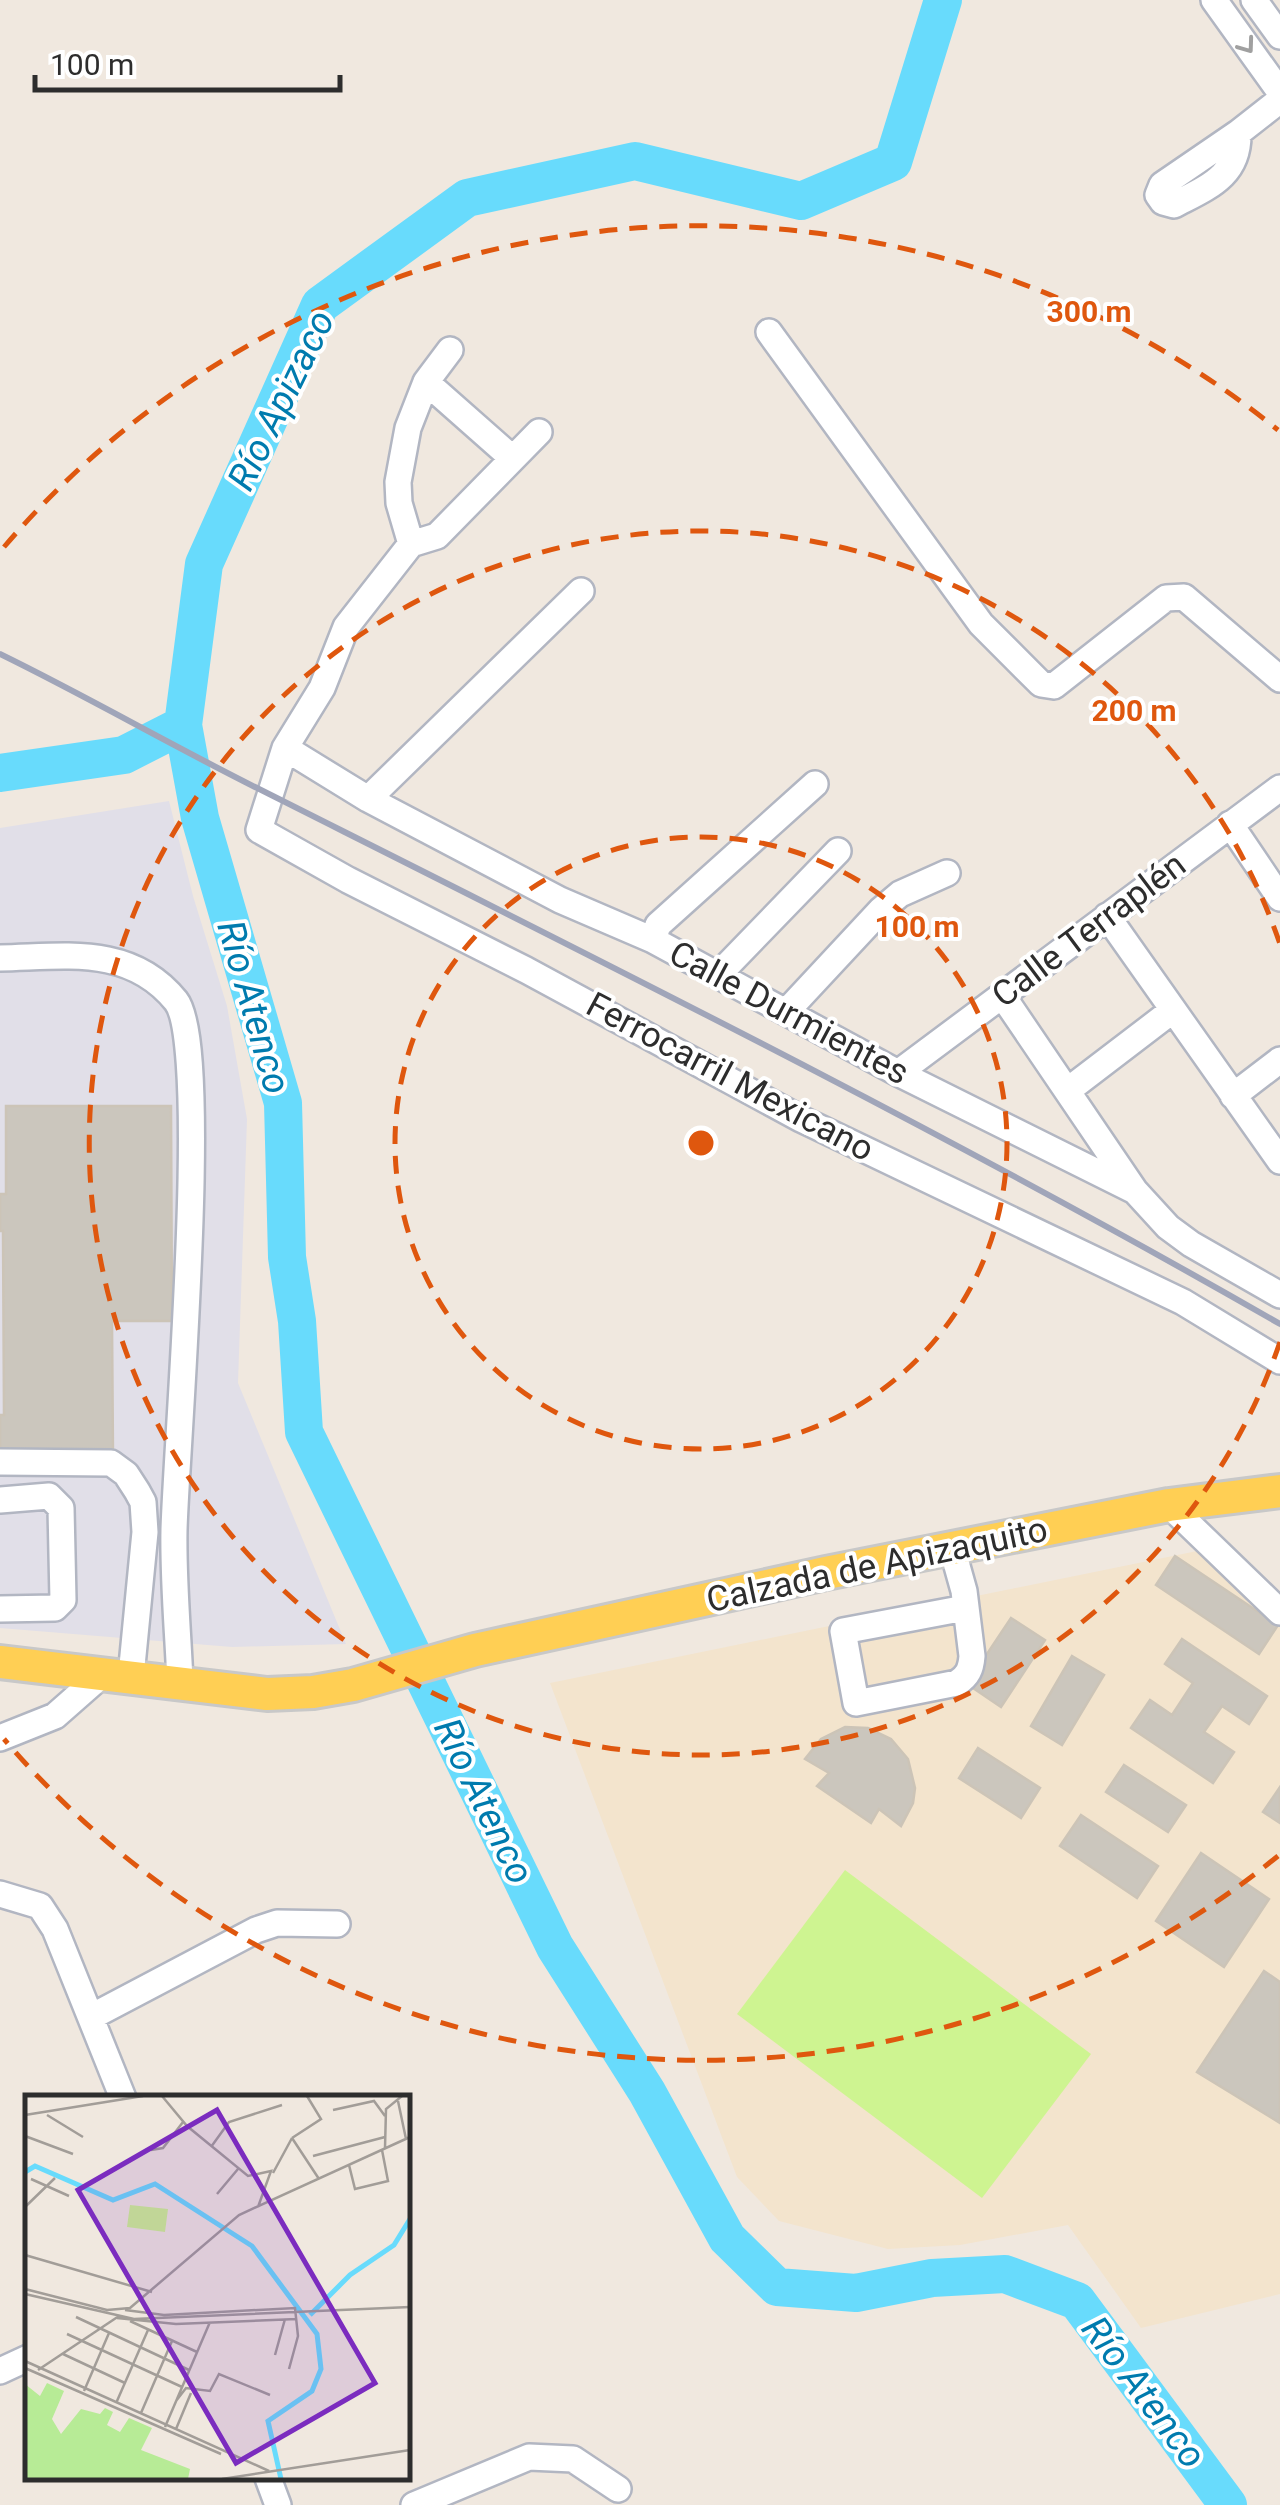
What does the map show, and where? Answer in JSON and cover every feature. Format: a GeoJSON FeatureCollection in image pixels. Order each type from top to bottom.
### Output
{"type":"FeatureCollection","features":[{"type":"Feature","properties":{"kind":"main road","name":"Calzada de Apizaquito"},"geometry":{"type":"LineString","coordinates":[[0,1662],[267,1694],[313,1692],[354,1685],[475,1650],[952,1548],[1169,1505],[1280,1491]]}},
{"type":"Feature","properties":{"kind":"street"},"geometry":{"type":"LineString","coordinates":[[1214,0],[1280,92]]}},
{"type":"Feature","properties":{"kind":"street"},"geometry":{"type":"LineString","coordinates":[[1254,0],[1280,36]]}},
{"type":"Feature","properties":{"kind":"street"},"geometry":{"type":"LineString","coordinates":[[1238,134],[1235,164],[1174,205],[1163,202],[1158,194],[1162,185],[1238,134],[1280,100]]}},
{"type":"Feature","properties":{"kind":"street"},"geometry":{"type":"LineString","coordinates":[[1195,163],[1204,188]]}},
{"type":"Feature","properties":{"kind":"street"},"geometry":{"type":"LineString","coordinates":[[769,332],[982,624],[1041,684],[1054,686],[1166,598],[1184,597],[1280,680]]}},
{"type":"Feature","properties":{"kind":"street"},"geometry":{"type":"LineString","coordinates":[[450,350],[426,382],[408,428],[398,503],[411,544],[437,536],[539,432]]}},
{"type":"Feature","properties":{"kind":"street"},"geometry":{"type":"LineString","coordinates":[[426,382],[512,458]]}},
{"type":"Feature","properties":{"kind":"street","name":"Ferrocarril Mexicano"},"geometry":{"type":"LineString","coordinates":[[411,544],[346,628],[322,688],[285,748],[259,830],[802,1119],[1182,1302],[1280,1361]]}},
{"type":"Feature","properties":{"kind":"street"},"geometry":{"type":"LineString","coordinates":[[368,799],[581,591]]}},
{"type":"Feature","properties":{"kind":"street","name":"Calle Durmientes"},"geometry":{"type":"LineString","coordinates":[[285,748],[368,799],[560,900],[653,940],[898,1073],[1135,1191],[1168,1227],[1280,1296]]}},
{"type":"Feature","properties":{"kind":"street"},"geometry":{"type":"LineString","coordinates":[[653,940],[658,925],[815,784]]}},
{"type":"Feature","properties":{"kind":"street","name":"Calle Terraplén"},"geometry":{"type":"LineString","coordinates":[[898,1073],[1280,788]]}},
{"type":"Feature","properties":{"kind":"street"},"geometry":{"type":"LineString","coordinates":[[1230,824],[1280,898]]}},
{"type":"Feature","properties":{"kind":"street"},"geometry":{"type":"LineString","coordinates":[[718,976],[838,851]]}},
{"type":"Feature","properties":{"kind":"street"},"geometry":{"type":"LineString","coordinates":[[786,1012],[881,910],[900,894],[946,872]]}},
{"type":"Feature","properties":{"kind":"street"},"geometry":{"type":"LineString","coordinates":[[1107,916],[1280,1161]]}},
{"type":"Feature","properties":{"kind":"street"},"geometry":{"type":"LineString","coordinates":[[0,958],[101,956],[146,974],[178,1004],[192,1087],[174,1535],[180,1682]]}},
{"type":"Feature","properties":{"kind":"street"},"geometry":{"type":"LineString","coordinates":[[1002,995],[1135,1191]]}},
{"type":"Feature","properties":{"kind":"street"},"geometry":{"type":"LineString","coordinates":[[1067,1092],[1173,1010]]}},
{"type":"Feature","properties":{"kind":"street"},"geometry":{"type":"LineString","coordinates":[[1233,1096],[1280,1060]]}},
{"type":"Feature","properties":{"kind":"street"},"geometry":{"type":"LineString","coordinates":[[0,1462],[111,1463],[126,1474],[143,1502],[145,1532],[118,1674],[55,1716],[0,1738]]}},
{"type":"Feature","properties":{"kind":"street"},"geometry":{"type":"LineString","coordinates":[[0,1500],[50,1496],[56,1500],[61,1508],[63,1600],[56,1608],[0,1608]]}},
{"type":"Feature","properties":{"kind":"street"},"geometry":{"type":"LineString","coordinates":[[1169,1505],[1280,1612]]}},
{"type":"Feature","properties":{"kind":"street"},"geometry":{"type":"LineString","coordinates":[[952,1548],[964,1591],[972,1667],[957,1683],[856,1703],[843,1631],[964,1608]]}},
{"type":"Feature","properties":{"kind":"street"},"geometry":{"type":"LineString","coordinates":[[0,1894],[40,1906],[56,1929],[123,2095]]}},
{"type":"Feature","properties":{"kind":"street"},"geometry":{"type":"LineString","coordinates":[[91,2016],[256,1930],[276,1923],[338,1924]]}},
{"type":"Feature","properties":{"kind":"street"},"geometry":{"type":"LineString","coordinates":[[0,2372],[25,2360]]}},
{"type":"Feature","properties":{"kind":"street"},"geometry":{"type":"LineString","coordinates":[[414,2505],[529,2457],[574,2459],[618,2489]]}},
{"type":"Feature","properties":{"kind":"street"},"geometry":{"type":"LineString","coordinates":[[269,2480],[278,2505]]}},
{"type":"Feature","properties":{"kind":"shaded area"},"geometry":{"type":"Polygon","coordinates":[[[169,801],[227,1006],[247,1119],[238,1383],[346,1644],[232,1647],[0,1628],[0,828],[169,801]]]}},
{"type":"Feature","properties":{"kind":"shaded area"},"geometry":{"type":"Polygon","coordinates":[[[1207,1549],[1280,1621],[1280,2294],[1141,2328],[1068,2225],[960,2245],[888,2249],[779,2221],[737,2177],[550,1683],[1207,1549]]]}},
{"type":"Feature","properties":{"kind":"green space"},"geometry":{"type":"Polygon","coordinates":[[[845,1870],[1091,2054],[982,2198],[737,2014],[845,1870]]]}},
{"type":"Feature","properties":{"kind":"building"},"geometry":{"type":"Polygon","coordinates":[[[6,1106],[171,1106],[172,1321],[112,1321],[113,1454],[0,1454],[0,1415],[4,1415],[0,1194],[6,1194],[6,1106]]]}},
{"type":"Feature","properties":{"kind":"building"},"geometry":{"type":"Polygon","coordinates":[[[1175,1556],[1278,1625],[1259,1654],[1156,1585],[1175,1556]]]}},
{"type":"Feature","properties":{"kind":"building"},"geometry":{"type":"Polygon","coordinates":[[[1011,1618],[1045,1640],[1001,1707],[967,1684],[1011,1618]]]}},
{"type":"Feature","properties":{"kind":"building"},"geometry":{"type":"Polygon","coordinates":[[[1182,1639],[1267,1696],[1249,1724],[1222,1706],[1204,1732],[1234,1752],[1213,1783],[1131,1728],[1150,1700],[1172,1715],[1193,1683],[1165,1664],[1182,1639]]]}},
{"type":"Feature","properties":{"kind":"building"},"geometry":{"type":"Polygon","coordinates":[[[1072,1656],[1104,1675],[1062,1745],[1031,1726],[1072,1656]]]}},
{"type":"Feature","properties":{"kind":"building"},"geometry":{"type":"Polygon","coordinates":[[[845,1727],[868,1728],[891,1739],[908,1759],[915,1788],[913,1803],[901,1826],[879,1809],[871,1823],[817,1786],[829,1773],[805,1759],[821,1739],[845,1727]]]}},
{"type":"Feature","properties":{"kind":"building"},"geometry":{"type":"Polygon","coordinates":[[[978,1748],[1040,1788],[1021,1818],[959,1778],[978,1748]]]}},
{"type":"Feature","properties":{"kind":"building"},"geometry":{"type":"Polygon","coordinates":[[[1124,1765],[1186,1805],[1168,1832],[1106,1792],[1124,1765]]]}},
{"type":"Feature","properties":{"kind":"building"},"geometry":{"type":"Polygon","coordinates":[[[1280,1787],[1280,1823],[1263,1812],[1280,1787]]]}},
{"type":"Feature","properties":{"kind":"building"},"geometry":{"type":"Polygon","coordinates":[[[1081,1815],[1158,1866],[1137,1898],[1060,1846],[1081,1815]]]}},
{"type":"Feature","properties":{"kind":"building"},"geometry":{"type":"Polygon","coordinates":[[[1201,1853],[1269,1899],[1224,1967],[1156,1921],[1201,1853]]]}},
{"type":"Feature","properties":{"kind":"building"},"geometry":{"type":"Polygon","coordinates":[[[1264,1971],[1280,1982],[1280,2123],[1197,2072],[1264,1971]]]}},
{"type":"Feature","properties":{"kind":"waterway","name":"Río Atenco"},"geometry":{"type":"LineString","coordinates":[[943,0],[893,162],[801,201],[635,161],[467,198],[320,305],[204,564],[183,725],[200,818],[283,1103],[287,1257],[297,1321],[304,1432],[555,1947],[647,2092],[727,2238],[777,2287],[856,2293],[932,2278],[1005,2274],[1077,2301],[1228,2505]]}},
{"type":"Feature","properties":{"kind":"waterway","name":"Río Apizaco"},"geometry":{"type":"LineString","coordinates":[[0,773],[124,755],[183,725]]}},
{"type":"Feature","properties":{"kind":"railway"},"geometry":{"type":"LineString","coordinates":[[0,654],[900,1115],[1280,1324]]}}]}
